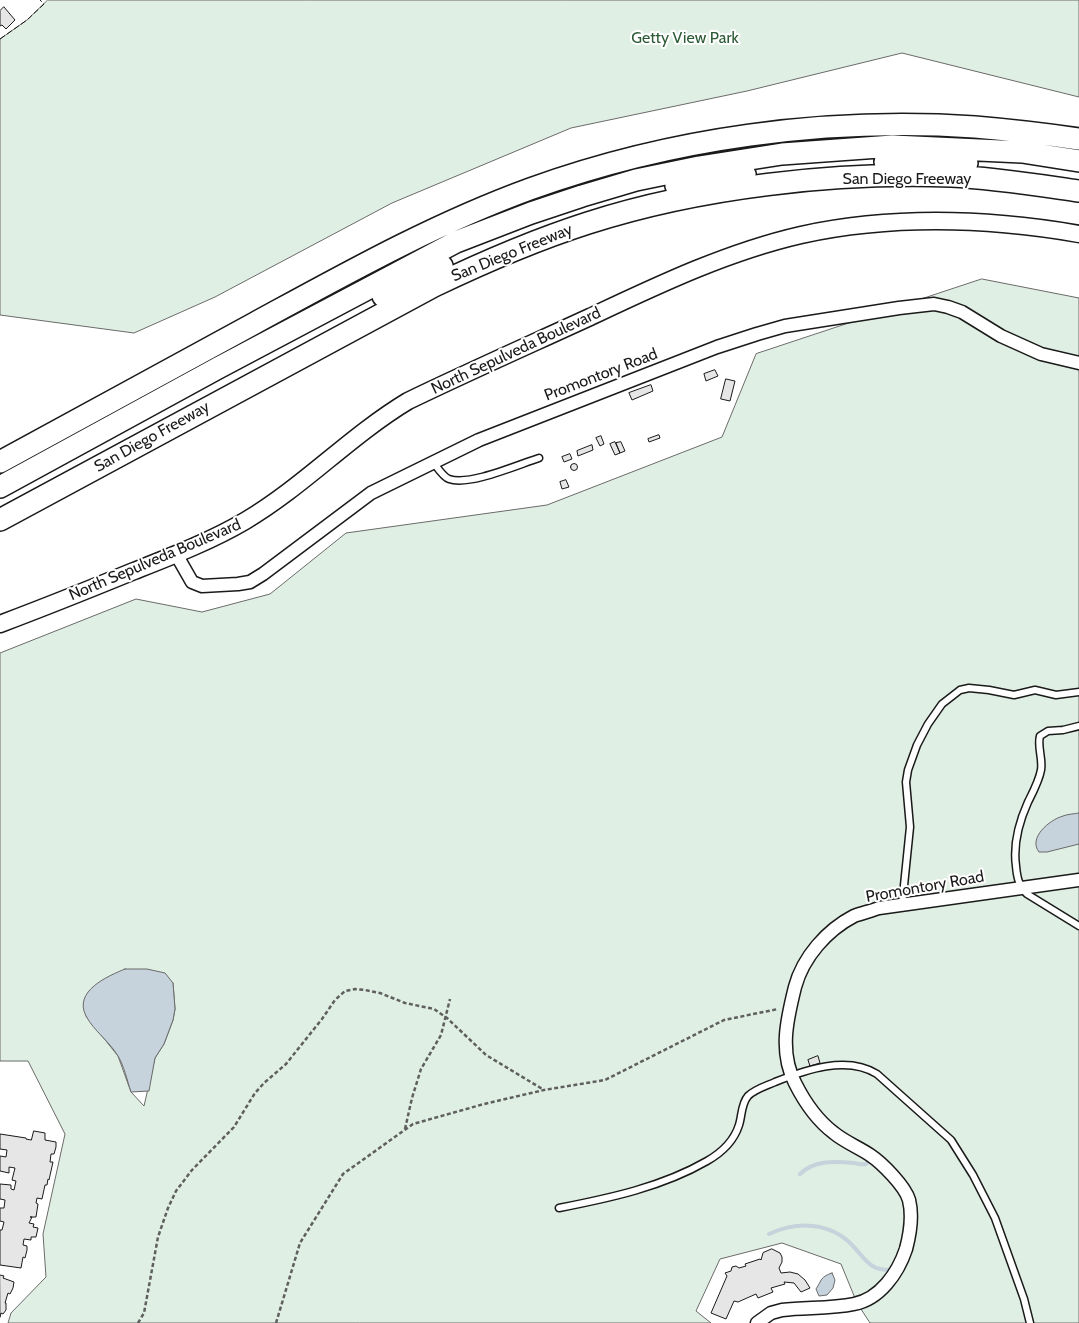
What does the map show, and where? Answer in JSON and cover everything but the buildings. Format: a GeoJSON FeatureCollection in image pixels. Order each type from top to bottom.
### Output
{"type":"FeatureCollection","features":[{"type":"Feature","properties":{"kind":"highway"},"geometry":{"type":"LineString","coordinates":[[0,462],[428,231],[480,208],[533,188],[591,170],[648,154],[703,142],[804,129],[851,126],[975,127],[1079,139]]}},
{"type":"Feature","properties":{"kind":"highway"},"geometry":{"type":"LineString","coordinates":[[0,487],[218,368],[456,242],[531,213],[582,196],[636,180],[699,166],[782,154],[893,146],[1022,152],[1079,162]]}},
{"type":"Feature","properties":{"kind":"highway"},"geometry":{"type":"LineString","coordinates":[[0,504],[414,279],[503,239],[577,212],[710,179],[781,168],[925,161],[995,165],[1079,176]]}},
{"type":"Feature","properties":{"kind":"highway","name":"San Diego Freeway"},"geometry":{"type":"LineString","coordinates":[[0,520],[426,290],[494,258],[590,223],[643,208],[751,187],[829,179],[951,176],[992,179],[1079,191]]}},
{"type":"Feature","properties":{"kind":"main road","name":"North Sepulveda Boulevard"},"geometry":{"type":"LineString","coordinates":[[0,624],[176,554],[224,532],[273,503],[360,433],[408,401],[673,279],[738,254],[801,235],[874,223],[952,220],[986,222],[1079,234]]}},
{"type":"Feature","properties":{"kind":"street","name":"Promontory Road"},"geometry":{"type":"LineString","coordinates":[[176,554],[192,582],[202,586],[250,582],[264,574],[371,493],[433,462],[479,440],[717,347],[785,326],[927,304],[948,306],[1017,344],[1041,354],[1079,363]]}},
{"type":"Feature","properties":{"kind":"street","name":"Promontory Road"},"geometry":{"type":"LineString","coordinates":[[757,1323],[771,1314],[782,1310],[853,1304],[871,1296],[892,1278],[904,1254],[910,1230],[909,1201],[897,1182],[871,1156],[834,1133],[815,1114],[792,1076],[786,1054],[786,1037],[792,1002],[798,977],[815,948],[840,925],[856,915],[879,908],[1079,880]]}},
{"type":"Feature","properties":{"kind":"lane"},"geometry":{"type":"LineString","coordinates":[[433,462],[447,478],[462,481],[539,458]]}},
{"type":"Feature","properties":{"kind":"lane"},"geometry":{"type":"LineString","coordinates":[[902,905],[910,827],[906,782],[908,770],[917,745],[928,724],[942,704],[960,690],[969,688],[1014,695],[1035,690],[1056,695],[1079,692]]}},
{"type":"Feature","properties":{"kind":"lane"},"geometry":{"type":"LineString","coordinates":[[1079,726],[1048,731],[1040,736],[1038,741],[1042,757],[1041,771],[1018,831],[1015,848],[1020,887],[1027,894],[1079,926]]}},
{"type":"Feature","properties":{"kind":"lane"},"geometry":{"type":"LineString","coordinates":[[559,1208],[609,1199],[638,1191],[707,1161],[724,1149],[733,1139],[748,1096],[759,1088],[823,1067],[858,1066],[869,1069],[877,1074],[951,1140],[973,1175],[994,1218],[1024,1299],[1030,1323]]}},
{"type":"Feature","properties":{"kind":"path"},"geometry":{"type":"LineString","coordinates":[[138,1323],[146,1305],[158,1237],[176,1191],[192,1170],[234,1127],[254,1094],[286,1064],[335,1000],[345,992],[356,989],[365,990],[380,993],[405,1003],[434,1009],[486,1055],[544,1090]]}},
{"type":"Feature","properties":{"kind":"path"},"geometry":{"type":"LineString","coordinates":[[405,1129],[421,1069],[441,1035],[450,999]]}},
{"type":"Feature","properties":{"kind":"path"},"geometry":{"type":"LineString","coordinates":[[276,1323],[300,1243],[343,1174],[413,1124],[475,1106],[544,1090],[604,1080],[724,1020],[774,1011],[792,1002]]}},
{"type":"Feature","properties":{"kind":"green space","name":"Getty View Park"},"geometry":{"type":"Polygon","coordinates":[[[48,0],[1079,0],[1079,97],[902,53],[747,91],[571,128],[392,203],[215,297],[134,333],[0,315],[0,39],[27,20],[48,0]]]}},
{"type":"Feature","properties":{"kind":"green space"},"geometry":{"type":"Polygon","coordinates":[[[982,279],[1079,298],[1079,1323],[870,1323],[857,1303],[841,1264],[782,1243],[720,1259],[696,1311],[711,1323],[8,1323],[11,1313],[46,1277],[43,1234],[65,1134],[28,1061],[0,1061],[0,653],[136,599],[202,612],[270,594],[346,533],[547,505],[722,437],[756,354],[982,279]],[[173,983],[86,1016],[118,1056],[131,1092],[144,1106],[155,1058],[164,1044],[175,1009],[173,983]]]}},
{"type":"Feature","properties":{"kind":"shaded area"},"geometry":{"type":"Polygon","coordinates":[[[1079,813],[1079,844],[1047,852],[1039,852],[1036,847],[1036,841],[1046,825],[1057,818],[1079,813]]]}},
{"type":"Feature","properties":{"kind":"shaded area"},"geometry":{"type":"Polygon","coordinates":[[[125,969],[147,969],[165,973],[173,983],[175,1009],[173,1020],[164,1044],[155,1058],[149,1091],[131,1092],[118,1056],[89,1021],[83,1007],[84,999],[94,986],[125,969]]]}},
{"type":"Feature","properties":{"kind":"shaded area"},"geometry":{"type":"Polygon","coordinates":[[[832,1273],[835,1280],[833,1288],[827,1295],[819,1296],[816,1289],[823,1277],[832,1273]]]}},
{"type":"Feature","properties":{"kind":"waterway"},"geometry":{"type":"LineString","coordinates":[[800,1174],[812,1166],[825,1162],[866,1164],[870,1158]]}},
{"type":"Feature","properties":{"kind":"waterway"},"geometry":{"type":"LineString","coordinates":[[769,1234],[791,1227],[813,1226],[823,1228],[843,1237],[873,1266],[884,1270],[892,1270]]}},
{"type":"Feature","properties":{"kind":"fence"},"geometry":{"type":"LineString","coordinates":[[0,39],[27,20],[44,4],[40,0]]}}]}
